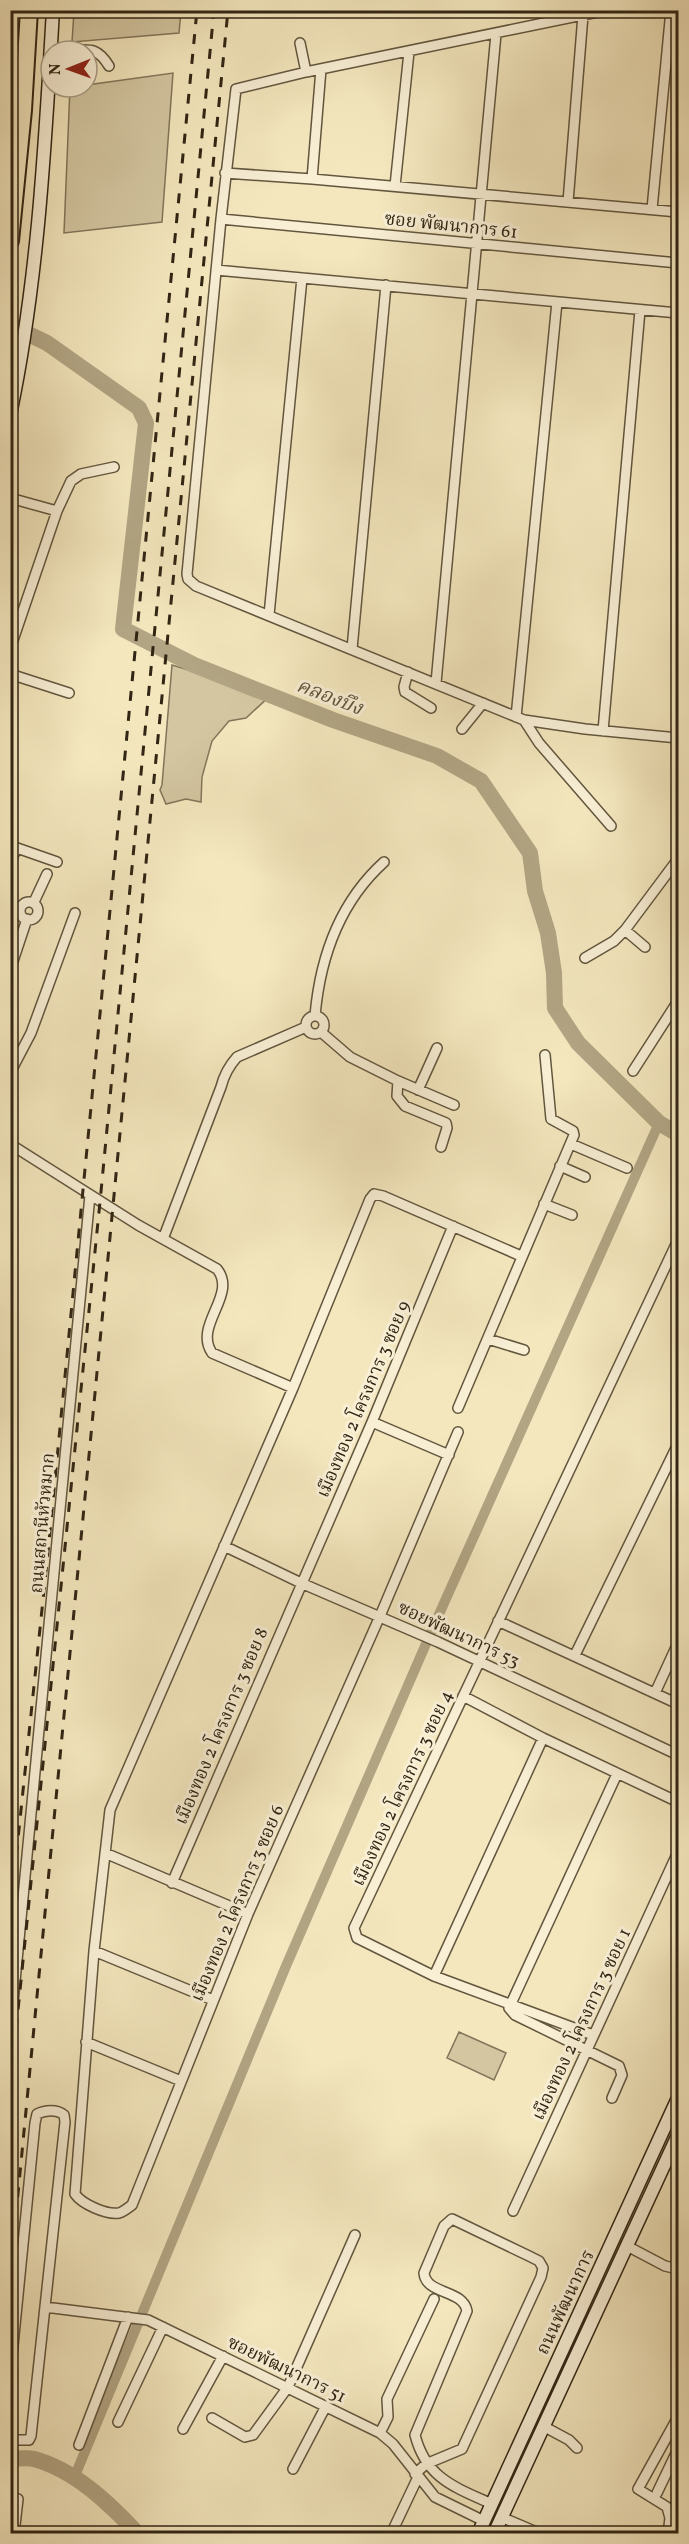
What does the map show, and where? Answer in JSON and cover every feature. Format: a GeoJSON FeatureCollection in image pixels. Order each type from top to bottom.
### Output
{"type":"FeatureCollection","features":[{"type":"Feature","properties":{"kind":"highway"},"geometry":{"type":"LineString","coordinates":[[10,241],[24,110],[29,10]]}},
{"type":"Feature","properties":{"kind":"main road"},"geometry":{"type":"LineString","coordinates":[[52,39],[53,10]]}},
{"type":"Feature","properties":{"kind":"main road"},"geometry":{"type":"LineString","coordinates":[[10,415],[37,249],[48,99]]}},
{"type":"Feature","properties":{"kind":"main road","name":"ถนนพัฒนาการ"},"geometry":{"type":"LineString","coordinates":[[481,2529],[678,2098]]}},
{"type":"Feature","properties":{"kind":"main road","name":"ถนนพัฒนาการ"},"geometry":{"type":"LineString","coordinates":[[495,2534],[678,2135]]}},
{"type":"Feature","properties":{"kind":"street"},"geometry":{"type":"LineString","coordinates":[[607,10],[306,72],[236,89],[225,173],[187,574],[188,579],[196,586],[520,719],[603,731],[678,738]]}},
{"type":"Feature","properties":{"kind":"street"},"geometry":{"type":"LineString","coordinates":[[652,210],[671,10]]}},
{"type":"Feature","properties":{"kind":"street"},"geometry":{"type":"LineString","coordinates":[[568,202],[583,15]]}},
{"type":"Feature","properties":{"kind":"street"},"geometry":{"type":"LineString","coordinates":[[436,683],[496,34]]}},
{"type":"Feature","properties":{"kind":"street"},"geometry":{"type":"LineString","coordinates":[[300,43],[306,72]]}},
{"type":"Feature","properties":{"kind":"street"},"geometry":{"type":"LineString","coordinates":[[395,186],[409,52]]}},
{"type":"Feature","properties":{"kind":"street"},"geometry":{"type":"LineString","coordinates":[[99,54],[109,66]]}},
{"type":"Feature","properties":{"kind":"street"},"geometry":{"type":"LineString","coordinates":[[312,178],[321,69]]}},
{"type":"Feature","properties":{"kind":"street"},"geometry":{"type":"LineString","coordinates":[[225,173],[312,178],[480,196],[678,212]]}},
{"type":"Feature","properties":{"kind":"street","name":"ซอย พัฒนาการ 61"},"geometry":{"type":"LineString","coordinates":[[221,219],[678,263]]}},
{"type":"Feature","properties":{"kind":"street"},"geometry":{"type":"LineString","coordinates":[[216,270],[678,313]]}},
{"type":"Feature","properties":{"kind":"street"},"geometry":{"type":"LineString","coordinates":[[269,615],[302,278]]}},
{"type":"Feature","properties":{"kind":"street"},"geometry":{"type":"LineString","coordinates":[[352,649],[386,285]]}},
{"type":"Feature","properties":{"kind":"street"},"geometry":{"type":"LineString","coordinates":[[557,302],[520,719],[611,826]]}},
{"type":"Feature","properties":{"kind":"street"},"geometry":{"type":"LineString","coordinates":[[603,731],[640,310]]}},
{"type":"Feature","properties":{"kind":"street"},"geometry":{"type":"LineString","coordinates":[[10,649],[57,511],[71,481],[81,474],[114,467]]}},
{"type":"Feature","properties":{"kind":"street"},"geometry":{"type":"LineString","coordinates":[[10,498],[57,511]]}},
{"type":"Feature","properties":{"kind":"street"},"geometry":{"type":"LineString","coordinates":[[408,672],[405,692],[431,708]]}},
{"type":"Feature","properties":{"kind":"street"},"geometry":{"type":"LineString","coordinates":[[10,674],[69,693]]}},
{"type":"Feature","properties":{"kind":"street"},"geometry":{"type":"LineString","coordinates":[[462,729],[483,703]]}},
{"type":"Feature","properties":{"kind":"street"},"geometry":{"type":"LineString","coordinates":[[10,862],[17,848],[57,862]]}},
{"type":"Feature","properties":{"kind":"street"},"geometry":{"type":"LineString","coordinates":[[585,958],[614,941],[625,930],[678,861]]}},
{"type":"Feature","properties":{"kind":"street"},"geometry":{"type":"LineString","coordinates":[[315,1016],[321,972],[346,908],[368,877],[384,862]]}},
{"type":"Feature","properties":{"kind":"street"},"geometry":{"type":"LineString","coordinates":[[34,902],[47,874]]}},
{"type":"Feature","properties":{"kind":"street"},"geometry":{"type":"LineString","coordinates":[[26,902],[34,902],[39,912],[34,919],[27,919],[20,913],[21,908],[26,902]]}},
{"type":"Feature","properties":{"kind":"street"},"geometry":{"type":"LineString","coordinates":[[10,905],[21,908]]}},
{"type":"Feature","properties":{"kind":"street"},"geometry":{"type":"LineString","coordinates":[[10,1073],[31,1033],[75,913]]}},
{"type":"Feature","properties":{"kind":"street"},"geometry":{"type":"LineString","coordinates":[[10,970],[27,919]]}},
{"type":"Feature","properties":{"kind":"street"},"geometry":{"type":"LineString","coordinates":[[625,930],[645,947]]}},
{"type":"Feature","properties":{"kind":"street"},"geometry":{"type":"LineString","coordinates":[[633,1071],[678,1001]]}},
{"type":"Feature","properties":{"kind":"street"},"geometry":{"type":"LineString","coordinates":[[306,1027],[308,1019],[319,1017],[324,1023],[321,1032]]}},
{"type":"Feature","properties":{"kind":"street"},"geometry":{"type":"LineString","coordinates":[[306,1027],[311,1033],[321,1032],[350,1057],[454,1105]]}},
{"type":"Feature","properties":{"kind":"street"},"geometry":{"type":"LineString","coordinates":[[163,1239],[224,1075],[230,1065],[237,1057],[306,1027]]}},
{"type":"Feature","properties":{"kind":"street"},"geometry":{"type":"LineString","coordinates":[[418,1090],[437,1048]]}},
{"type":"Feature","properties":{"kind":"street"},"geometry":{"type":"LineString","coordinates":[[458,1408],[570,1144],[573,1131],[553,1122],[548,1113],[545,1055]]}},
{"type":"Feature","properties":{"kind":"street"},"geometry":{"type":"LineString","coordinates":[[398,1081],[397,1096],[405,1106],[446,1123],[447,1128],[441,1147]]}},
{"type":"Feature","properties":{"kind":"street"},"geometry":{"type":"LineString","coordinates":[[10,1144],[90,1195],[217,1269],[223,1276],[224,1285],[207,1330],[206,1344],[212,1353],[293,1388]]}},
{"type":"Feature","properties":{"kind":"street"},"geometry":{"type":"LineString","coordinates":[[570,1144],[627,1168]]}},
{"type":"Feature","properties":{"kind":"street"},"geometry":{"type":"LineString","coordinates":[[560,1166],[585,1177]]}},
{"type":"Feature","properties":{"kind":"street"},"geometry":{"type":"LineString","coordinates":[[181,2081],[86,2043],[110,1810],[293,1388],[374,1194],[521,1256]]}},
{"type":"Feature","properties":{"kind":"street","name":"ถนนสถานีหัวหมาก"},"geometry":{"type":"LineString","coordinates":[[10,2034],[90,1195]]}},
{"type":"Feature","properties":{"kind":"street"},"geometry":{"type":"LineString","coordinates":[[544,1204],[572,1215]]}},
{"type":"Feature","properties":{"kind":"street","name":"เมืองทอง 2 โครงการ 3 ซอย 9"},"geometry":{"type":"LineString","coordinates":[[301,1583],[372,1422],[453,1226]]}},
{"type":"Feature","properties":{"kind":"street","name":"เมืองทอง 2 โครงการ 3 ซอย 4"},"geometry":{"type":"LineString","coordinates":[[434,1976],[357,1938],[354,1928],[678,1240]]}},
{"type":"Feature","properties":{"kind":"street"},"geometry":{"type":"LineString","coordinates":[[488,1339],[524,1350]]}},
{"type":"Feature","properties":{"kind":"street"},"geometry":{"type":"LineString","coordinates":[[372,1422],[449,1455]]}},
{"type":"Feature","properties":{"kind":"street","name":"เมืองทอง 2 โครงการ 3 ซอย 6"},"geometry":{"type":"LineString","coordinates":[[86,2043],[75,2194],[80,2200],[110,2212],[120,2213],[132,2205],[248,1914],[380,1616],[458,1432]]}},
{"type":"Feature","properties":{"kind":"street"},"geometry":{"type":"LineString","coordinates":[[575,1655],[678,1444]]}},
{"type":"Feature","properties":{"kind":"street","name":"ซอยพัฒนาการ 53"},"geometry":{"type":"LineString","coordinates":[[224,1546],[301,1583],[438,1642],[678,1755]]}},
{"type":"Feature","properties":{"kind":"street","name":"เมืองทอง 2 โครงการ 3 ซอย 8"},"geometry":{"type":"LineString","coordinates":[[172,1883],[301,1583]]}},
{"type":"Feature","properties":{"kind":"street"},"geometry":{"type":"LineString","coordinates":[[498,1621],[678,1704]]}},
{"type":"Feature","properties":{"kind":"street"},"geometry":{"type":"LineString","coordinates":[[655,1693],[678,1643]]}},
{"type":"Feature","properties":{"kind":"street"},"geometry":{"type":"LineString","coordinates":[[463,1696],[543,1738],[678,1802]]}},
{"type":"Feature","properties":{"kind":"street"},"geometry":{"type":"LineString","coordinates":[[543,1738],[434,1976],[593,2036]]}},
{"type":"Feature","properties":{"kind":"street"},"geometry":{"type":"LineString","coordinates":[[612,2098],[622,2071],[619,2066],[510,2012],[617,1774]]}},
{"type":"Feature","properties":{"kind":"street","name":"เมืองทอง 2 โครงการ 3 ซอย 1"},"geometry":{"type":"LineString","coordinates":[[513,2211],[678,1852]]}},
{"type":"Feature","properties":{"kind":"street"},"geometry":{"type":"LineString","coordinates":[[105,1853],[248,1914]]}},
{"type":"Feature","properties":{"kind":"street"},"geometry":{"type":"LineString","coordinates":[[94,1952],[213,2000]]}},
{"type":"Feature","properties":{"kind":"street"},"geometry":{"type":"LineString","coordinates":[[10,2376],[35,2123],[37,2114],[43,2111],[60,2112],[64,2115],[65,2122],[31,2436],[24,2442],[10,2440]]}},
{"type":"Feature","properties":{"kind":"street"},"geometry":{"type":"LineString","coordinates":[[391,2534],[417,2475],[426,2464],[462,2449],[541,2277],[543,2268],[539,2261],[530,2256],[452,2219],[441,2233],[424,2273],[424,2279],[429,2284],[462,2300],[467,2311],[417,2424],[415,2435],[426,2464],[444,2482],[492,2504]]}},
{"type":"Feature","properties":{"kind":"street"},"geometry":{"type":"LineString","coordinates":[[212,2418],[249,2437],[253,2435],[288,2387],[355,2235]]}},
{"type":"Feature","properties":{"kind":"street"},"geometry":{"type":"LineString","coordinates":[[627,2246],[665,2266],[678,2269]]}},
{"type":"Feature","properties":{"kind":"street"},"geometry":{"type":"LineString","coordinates":[[380,2433],[387,2417],[387,2399],[434,2299]]}},
{"type":"Feature","properties":{"kind":"street","name":"ซอยพัฒนาการ 51"},"geometry":{"type":"LineString","coordinates":[[45,2307],[148,2320],[380,2433],[393,2444],[435,2497],[481,2529]]}},
{"type":"Feature","properties":{"kind":"street"},"geometry":{"type":"LineString","coordinates":[[80,2445],[131,2317]]}},
{"type":"Feature","properties":{"kind":"street"},"geometry":{"type":"LineString","coordinates":[[118,2422],[163,2327]]}},
{"type":"Feature","properties":{"kind":"street"},"geometry":{"type":"LineString","coordinates":[[183,2429],[224,2356]]}},
{"type":"Feature","properties":{"kind":"street"},"geometry":{"type":"LineString","coordinates":[[293,2469],[326,2406]]}},
{"type":"Feature","properties":{"kind":"street"},"geometry":{"type":"LineString","coordinates":[[668,2534],[670,2518],[667,2507],[638,2489],[678,2417]]}},
{"type":"Feature","properties":{"kind":"street"},"geometry":{"type":"LineString","coordinates":[[543,2426],[569,2440],[577,2448]]}},
{"type":"Feature","properties":{"kind":"street"},"geometry":{"type":"LineString","coordinates":[[657,2493],[678,2449]]}},
{"type":"Feature","properties":{"kind":"street"},"geometry":{"type":"LineString","coordinates":[[14,2534],[18,2499]]}},
{"type":"Feature","properties":{"kind":"street"},"geometry":{"type":"LineString","coordinates":[[501,2517],[541,2534]]}},
{"type":"Feature","properties":{"kind":"shaded area"},"geometry":{"type":"Polygon","coordinates":[[[74,10],[181,11],[179,33],[99,40],[72,39],[74,10]]]}},
{"type":"Feature","properties":{"kind":"shaded area"},"geometry":{"type":"Polygon","coordinates":[[[173,73],[162,222],[64,233],[70,99],[99,99],[99,83],[173,73]]]}},
{"type":"Feature","properties":{"kind":"shaded area"},"geometry":{"type":"Polygon","coordinates":[[[172,665],[271,695],[246,718],[229,721],[212,741],[202,777],[201,802],[186,799],[166,804],[160,790],[172,665]]]}},
{"type":"Feature","properties":{"kind":"shaded area"},"geometry":{"type":"Polygon","coordinates":[[[459,2032],[506,2053],[494,2080],[447,2058],[459,2032]]]}},
{"type":"Feature","properties":{"kind":"waterway","name":"คลองบึง"},"geometry":{"type":"LineString","coordinates":[[10,325],[47,343],[139,408],[146,423],[123,629],[194,665],[333,720],[437,756],[481,781],[530,853],[535,891],[548,933],[554,973],[555,1008],[578,1043],[659,1123],[678,1134]]}},
{"type":"Feature","properties":{"kind":"waterway"},"geometry":{"type":"LineString","coordinates":[[74,2478],[286,1966],[432,1630],[659,1123]]}},
{"type":"Feature","properties":{"kind":"waterway"},"geometry":{"type":"LineString","coordinates":[[10,2459],[34,2459],[64,2471],[104,2500],[138,2534]]}},
{"type":"Feature","properties":{"kind":"railway"},"geometry":{"type":"LineString","coordinates":[[10,1915],[48,1552],[197,10]]}},
{"type":"Feature","properties":{"kind":"railway"},"geometry":{"type":"LineString","coordinates":[[10,2089],[100,1202],[214,10]]}},
{"type":"Feature","properties":{"kind":"railway"},"geometry":{"type":"LineString","coordinates":[[10,2277],[228,10]]}}]}
